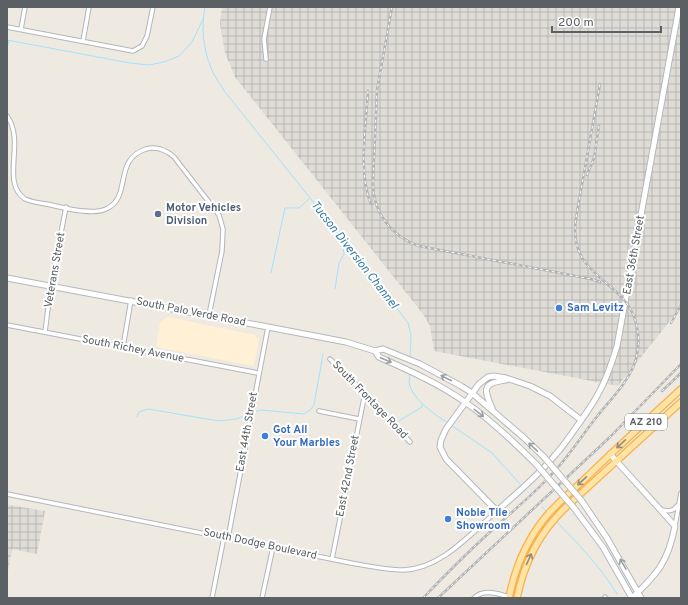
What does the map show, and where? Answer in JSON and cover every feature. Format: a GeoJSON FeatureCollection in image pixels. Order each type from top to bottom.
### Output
{"type":"FeatureCollection","features":[{"type":"Feature","properties":{"kind":"main road","name":"East 36th Street"},"geometry":{"type":"LineString","coordinates":[[497,511],[556,455],[598,395],[605,380],[617,346],[679,7]]}},
{"type":"Feature","properties":{"kind":"main road","name":"South Palo Verde Road"},"geometry":{"type":"LineString","coordinates":[[7,278],[131,300],[346,342],[375,351],[383,349],[420,364],[472,393],[493,410],[544,457],[581,500],[607,538],[642,598]]}},
{"type":"Feature","properties":{"kind":"main road","name":"South Palo Verde Road"},"geometry":{"type":"LineString","coordinates":[[375,351],[378,357],[422,376],[465,402],[511,439],[536,464],[574,508],[603,547],[632,598]]}},
{"type":"Feature","properties":{"kind":"main road"},"geometry":{"type":"LineString","coordinates":[[497,511],[446,459],[440,447],[441,440],[446,429],[479,384],[488,377],[499,376],[530,386],[545,393],[581,420]]}},
{"type":"Feature","properties":{"kind":"main road"},"geometry":{"type":"LineString","coordinates":[[493,410],[486,394],[486,388],[497,380],[509,379]]}},
{"type":"Feature","properties":{"kind":"main road","name":"AZ 210"},"geometry":{"type":"LineString","coordinates":[[509,597],[520,559],[529,541],[543,520],[610,454],[681,389]]}},
{"type":"Feature","properties":{"kind":"main road","name":"AZ 210"},"geometry":{"type":"LineString","coordinates":[[519,597],[523,574],[530,556],[549,526],[560,513],[681,402]]}},
{"type":"Feature","properties":{"kind":"main road"},"geometry":{"type":"LineString","coordinates":[[610,454],[675,526],[672,541],[660,569],[632,598]]}},
{"type":"Feature","properties":{"kind":"main road"},"geometry":{"type":"LineString","coordinates":[[519,597],[515,593],[514,586],[526,549],[538,527]]}},
{"type":"Feature","properties":{"kind":"street"},"geometry":{"type":"LineString","coordinates":[[21,30],[25,7]]}},
{"type":"Feature","properties":{"kind":"street"},"geometry":{"type":"LineString","coordinates":[[83,41],[89,7]]}},
{"type":"Feature","properties":{"kind":"street"},"geometry":{"type":"LineString","coordinates":[[7,27],[133,52],[142,46],[147,36],[153,7]]}},
{"type":"Feature","properties":{"kind":"street"},"geometry":{"type":"LineString","coordinates":[[266,59],[264,39],[270,7]]}},
{"type":"Feature","properties":{"kind":"street"},"geometry":{"type":"LineString","coordinates":[[7,116],[12,126],[13,135],[9,159]]}},
{"type":"Feature","properties":{"kind":"street"},"geometry":{"type":"LineString","coordinates":[[9,182],[16,192],[24,199],[99,212],[108,208],[116,201],[122,189],[127,166],[133,155],[149,148],[166,151],[174,157],[219,215],[223,229],[222,250],[209,316]]}},
{"type":"Feature","properties":{"kind":"street","name":"Veterans Street"},"geometry":{"type":"LineString","coordinates":[[44,332],[51,285],[66,207]]}},
{"type":"Feature","properties":{"kind":"street"},"geometry":{"type":"LineString","coordinates":[[123,347],[131,300]]}},
{"type":"Feature","properties":{"kind":"street","name":"South Richey Avenue"},"geometry":{"type":"LineString","coordinates":[[7,325],[258,374]]}},
{"type":"Feature","properties":{"kind":"street","name":"East 44th Street"},"geometry":{"type":"LineString","coordinates":[[212,598],[226,537],[268,327]]}},
{"type":"Feature","properties":{"kind":"street","name":"South Frontage Road"},"geometry":{"type":"LineString","coordinates":[[330,359],[365,393],[410,442]]}},
{"type":"Feature","properties":{"kind":"street","name":"East 42nd Street"},"geometry":{"type":"LineString","coordinates":[[332,559],[365,393]]}},
{"type":"Feature","properties":{"kind":"street"},"geometry":{"type":"LineString","coordinates":[[319,411],[359,419]]}},
{"type":"Feature","properties":{"kind":"street"},"geometry":{"type":"LineString","coordinates":[[675,526],[681,493]]}},
{"type":"Feature","properties":{"kind":"street","name":"South Dodge Boulevard"},"geometry":{"type":"LineString","coordinates":[[7,494],[368,566],[403,570],[428,565],[451,552],[497,511]]}},
{"type":"Feature","properties":{"kind":"street"},"geometry":{"type":"LineString","coordinates":[[659,509],[670,511],[675,509],[679,504]]}},
{"type":"Feature","properties":{"kind":"street"},"geometry":{"type":"LineString","coordinates":[[262,598],[272,547]]}},
{"type":"Feature","properties":{"kind":"street"},"geometry":{"type":"LineString","coordinates":[[474,598],[476,595],[488,592],[509,597]]}},
{"type":"Feature","properties":{"kind":"shaded area"},"geometry":{"type":"Polygon","coordinates":[[[222,7],[681,7],[681,307],[618,386],[434,351],[430,326],[423,314],[235,77],[225,53],[220,24],[222,7]]]}},
{"type":"Feature","properties":{"kind":"shaded area"},"geometry":{"type":"Polygon","coordinates":[[[168,317],[255,335],[259,340],[254,366],[156,347],[160,322],[168,317]]]}},
{"type":"Feature","properties":{"kind":"shaded area"},"geometry":{"type":"Polygon","coordinates":[[[9,505],[45,511],[37,554],[12,549],[7,577],[7,507],[9,505]]]}},
{"type":"Feature","properties":{"kind":"waterway","name":"Tucson Diversion Channel"},"geometry":{"type":"LineString","coordinates":[[205,7],[203,23],[205,45],[208,60],[215,77],[225,92],[363,264],[408,323],[411,335],[410,358]]}},
{"type":"Feature","properties":{"kind":"waterway"},"geometry":{"type":"LineString","coordinates":[[7,40],[130,63],[149,65],[164,62],[179,56],[192,42],[203,19]]}},
{"type":"Feature","properties":{"kind":"waterway"},"geometry":{"type":"LineString","coordinates":[[7,48],[9,41]]}},
{"type":"Feature","properties":{"kind":"waterway"},"geometry":{"type":"LineString","coordinates":[[271,273],[285,208],[299,208],[309,199]]}},
{"type":"Feature","properties":{"kind":"waterway"},"geometry":{"type":"LineString","coordinates":[[335,289],[339,263],[344,254],[342,239]]}},
{"type":"Feature","properties":{"kind":"waterway"},"geometry":{"type":"LineString","coordinates":[[254,412],[261,410],[304,414],[310,410],[314,405],[323,354]]}},
{"type":"Feature","properties":{"kind":"waterway","name":"Tucson Diversion Channel"},"geometry":{"type":"LineString","coordinates":[[410,373],[409,383],[419,401],[448,423]]}},
{"type":"Feature","properties":{"kind":"waterway"},"geometry":{"type":"LineString","coordinates":[[399,421],[422,407],[422,404]]}},
{"type":"Feature","properties":{"kind":"waterway"},"geometry":{"type":"LineString","coordinates":[[137,417],[139,412],[148,409],[219,421],[236,419],[247,415]]}},
{"type":"Feature","properties":{"kind":"waterway","name":"Tucson Diversion Channel"},"geometry":{"type":"LineString","coordinates":[[451,425],[492,453],[520,484]]}},
{"type":"Feature","properties":{"kind":"waterway","name":"Tucson Diversion Channel"},"geometry":{"type":"LineString","coordinates":[[542,507],[546,511]]}},
{"type":"Feature","properties":{"kind":"waterway","name":"Tucson Diversion Channel"},"geometry":{"type":"LineString","coordinates":[[556,521],[596,565],[617,594]]}},
{"type":"Feature","properties":{"kind":"railway"},"geometry":{"type":"LineString","coordinates":[[392,7],[377,90],[373,183],[376,204],[380,213],[392,230],[409,242],[419,246],[600,282]]}},
{"type":"Feature","properties":{"kind":"railway"},"geometry":{"type":"LineString","coordinates":[[423,598],[464,556],[536,491],[568,456],[595,419],[622,386],[634,365],[638,349],[638,334],[636,323],[630,308],[621,296],[588,266],[580,254],[576,238],[576,218],[600,84]]}},
{"type":"Feature","properties":{"kind":"railway"},"geometry":{"type":"LineString","coordinates":[[368,91],[364,164],[367,192],[371,204]]}},
{"type":"Feature","properties":{"kind":"railway"},"geometry":{"type":"LineString","coordinates":[[587,175],[594,158],[599,126]]}},
{"type":"Feature","properties":{"kind":"railway"},"geometry":{"type":"LineString","coordinates":[[671,323],[681,305]]}},
{"type":"Feature","properties":{"kind":"railway"},"geometry":{"type":"LineString","coordinates":[[438,598],[610,437],[681,364]]}},
{"type":"Feature","properties":{"kind":"railway"},"geometry":{"type":"LineString","coordinates":[[662,391],[681,373]]}},
{"type":"Feature","properties":{"kind":"place","name":"Motor Vehicles Division"},"geometry":{"type":"Point","coordinates":[158,214]}},
{"type":"Feature","properties":{"kind":"place","name":"Sam Levitz"},"geometry":{"type":"Point","coordinates":[559,308]}},
{"type":"Feature","properties":{"kind":"place","name":"Got All Your Marbles"},"geometry":{"type":"Point","coordinates":[265,436]}},
{"type":"Feature","properties":{"kind":"place","name":"Noble Tile Showroom"},"geometry":{"type":"Point","coordinates":[448,519]}}]}
